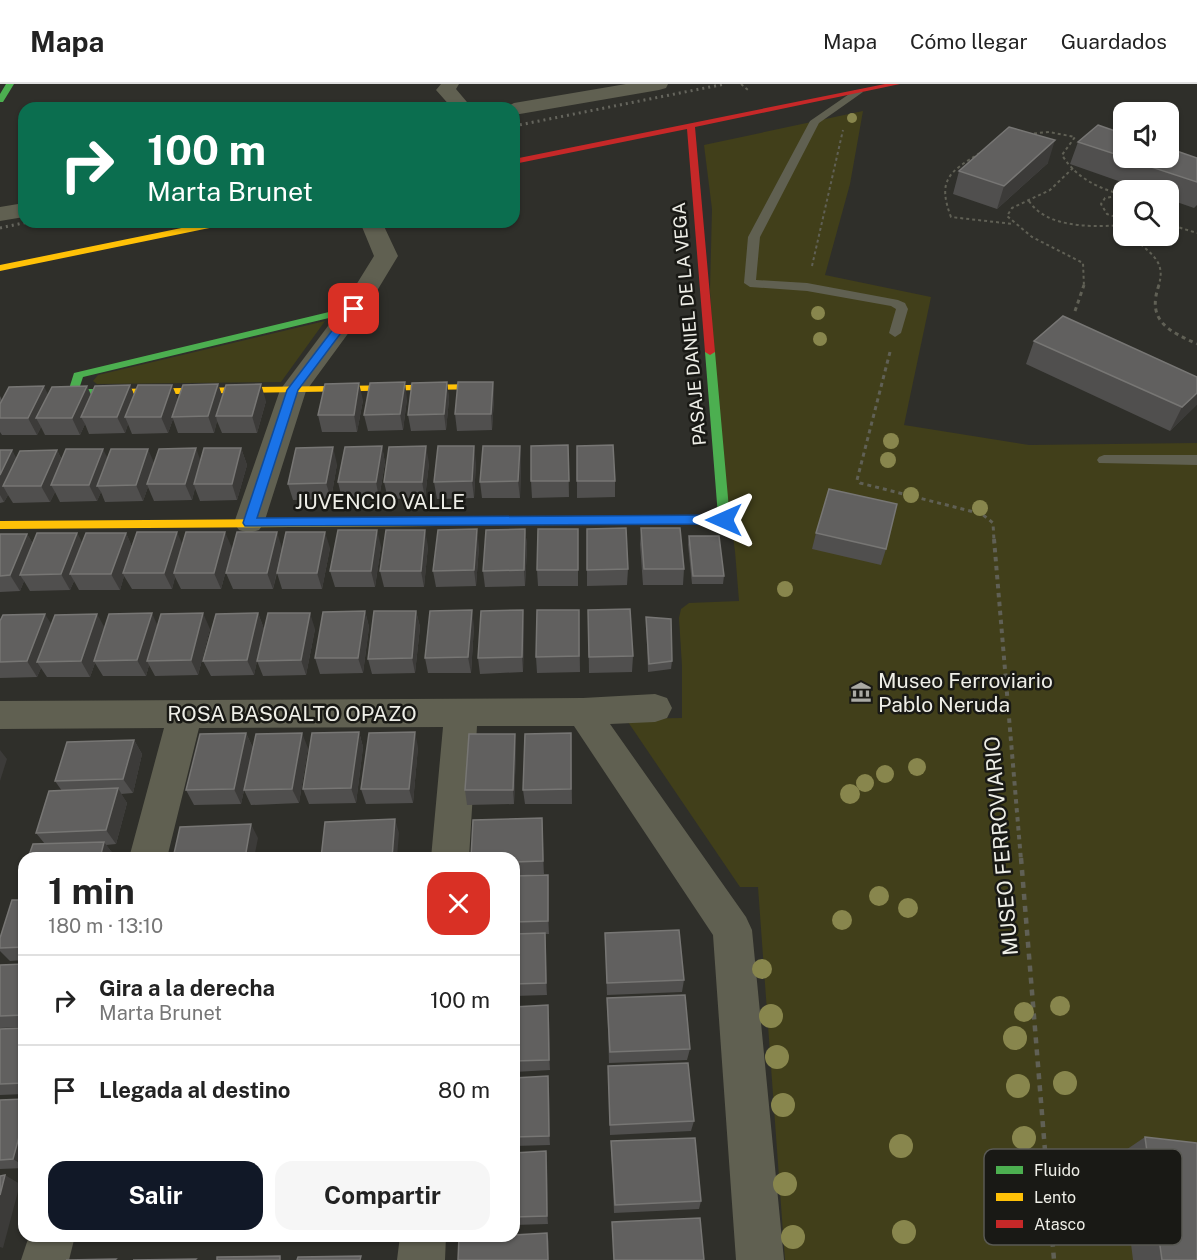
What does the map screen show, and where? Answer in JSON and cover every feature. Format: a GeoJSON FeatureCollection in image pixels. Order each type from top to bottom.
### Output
{"type":"FeatureCollection","features":[{"type":"Feature","properties":{"kind":"street"},"geometry":{"type":"LineString","coordinates":[[0,100],[10,84]]}},
{"type":"Feature","properties":{"kind":"street"},"geometry":{"type":"LineString","coordinates":[[450,84],[446,90],[457,102]]}},
{"type":"Feature","properties":{"kind":"street"},"geometry":{"type":"LineString","coordinates":[[520,108],[659,84]]}},
{"type":"Feature","properties":{"kind":"street"},"geometry":{"type":"LineString","coordinates":[[520,161],[896,84]]}},
{"type":"Feature","properties":{"kind":"street","name":"PASAJE DANIEL DE LA VEGA"},"geometry":{"type":"LineString","coordinates":[[691,126],[724,520]]}},
{"type":"Feature","properties":{"kind":"street"},"geometry":{"type":"LineString","coordinates":[[0,214],[18,211]]}},
{"type":"Feature","properties":{"kind":"street"},"geometry":{"type":"LineString","coordinates":[[0,268],[195,228]]}},
{"type":"Feature","properties":{"kind":"street"},"geometry":{"type":"LineString","coordinates":[[249,523],[293,390],[354,309],[386,256],[374,228]]}},
{"type":"Feature","properties":{"kind":"street"},"geometry":{"type":"LineString","coordinates":[[354,309],[78,375],[73,392],[483,387]]}},
{"type":"Feature","properties":{"kind":"street","name":"JUVENCIO VALLE"},"geometry":{"type":"LineString","coordinates":[[0,525],[724,520]]}},
{"type":"Feature","properties":{"kind":"street","name":"ROSA BASOALTO OPAZO"},"geometry":{"type":"LineString","coordinates":[[0,715],[583,712],[655,708]]}},
{"type":"Feature","properties":{"kind":"street"},"geometry":{"type":"LineString","coordinates":[[450,852],[461,712]]}},
{"type":"Feature","properties":{"kind":"street"},"geometry":{"type":"LineString","coordinates":[[583,712],[732,930],[760,1260]]}},
{"type":"Feature","properties":{"kind":"street"},"geometry":{"type":"LineString","coordinates":[[150,852],[185,714]]}},
{"type":"Feature","properties":{"kind":"street"},"geometry":{"type":"LineString","coordinates":[[45,1260],[50,1242]]}},
{"type":"Feature","properties":{"kind":"street"},"geometry":{"type":"LineString","coordinates":[[421,1260],[422,1242]]}},
{"type":"Feature","properties":{"kind":"lane"},"geometry":{"type":"LineString","coordinates":[[858,92],[815,121],[754,237],[750,283],[807,288],[901,306],[895,333]]}},
{"type":"Feature","properties":{"kind":"lane"},"geometry":{"type":"LineString","coordinates":[[1104,460],[1197,460]]}},
{"type":"Feature","properties":{"kind":"path"},"geometry":{"type":"LineString","coordinates":[[807,288],[843,129],[858,92]]}},
{"type":"Feature","properties":{"kind":"path"},"geometry":{"type":"LineString","coordinates":[[1021,135],[1048,132],[1075,138],[1062,155],[1069,166],[1096,187],[1113,192]]}},
{"type":"Feature","properties":{"kind":"path"},"geometry":{"type":"LineString","coordinates":[[987,150],[963,162],[949,175],[943,185],[943,199],[951,217],[1013,224]]}},
{"type":"Feature","properties":{"kind":"path"},"geometry":{"type":"LineString","coordinates":[[1073,168],[1050,190],[1012,208],[1006,216],[1013,224],[1083,263],[1085,286],[1076,311]]}},
{"type":"Feature","properties":{"kind":"path"},"geometry":{"type":"LineString","coordinates":[[1113,196],[1102,200],[1101,204],[1107,214],[1113,216]]}},
{"type":"Feature","properties":{"kind":"path"},"geometry":{"type":"LineString","coordinates":[[1029,201],[1033,210],[1055,219],[1094,227],[1113,226]]}},
{"type":"Feature","properties":{"kind":"path"},"geometry":{"type":"LineString","coordinates":[[1179,227],[1197,233]]}},
{"type":"Feature","properties":{"kind":"path"},"geometry":{"type":"LineString","coordinates":[[1142,246],[1160,265],[1162,274],[1156,292],[1155,313],[1161,324],[1172,333],[1197,344]]}},
{"type":"Feature","properties":{"kind":"path","name":"MUSEO FERROVIARIO"},"geometry":{"type":"LineString","coordinates":[[895,333],[857,480],[860,483],[982,514],[993,523],[1047,1149]]}},
{"type":"Feature","properties":{"kind":"path","name":"MUSEO FERROVIARIO"},"geometry":{"type":"LineString","coordinates":[[1053,1245],[1054,1260]]}},
{"type":"Feature","properties":{"kind":"shaded area","name":"Museo Ferroviario Pablo Neruda"},"geometry":{"type":"Polygon","coordinates":[[[863,111],[850,184],[825,275],[931,297],[904,425],[1029,445],[1197,443],[1197,1260],[785,1260],[758,887],[740,887],[626,719],[682,718],[679,618],[681,609],[689,603],[739,601],[735,551],[719,443],[710,291],[712,209],[704,145],[863,111]]]}},
{"type":"Feature","properties":{"kind":"shaded area"},"geometry":{"type":"Polygon","coordinates":[[[325,321],[281,382],[97,384],[93,381],[98,375],[325,321]]]}},
{"type":"Feature","properties":{"kind":"building"},"geometry":{"type":"Polygon","coordinates":[[[1098,125],[1113,130],[1113,153],[1078,142],[1098,125]]]}},
{"type":"Feature","properties":{"kind":"building"},"geometry":{"type":"Polygon","coordinates":[[[1009,127],[1055,140],[1004,186],[959,171],[1009,127]]]}},
{"type":"Feature","properties":{"kind":"building"},"geometry":{"type":"Polygon","coordinates":[[[1179,152],[1197,158],[1197,182],[1154,168],[1179,168],[1179,152]]]}},
{"type":"Feature","properties":{"kind":"building"},"geometry":{"type":"Polygon","coordinates":[[[1063,316],[1197,377],[1197,393],[1182,407],[1034,341],[1063,316]]]}},
{"type":"Feature","properties":{"kind":"building"},"geometry":{"type":"Polygon","coordinates":[[[405,382],[400,414],[364,415],[370,383],[405,382]]]}},
{"type":"Feature","properties":{"kind":"building"},"geometry":{"type":"Polygon","coordinates":[[[447,382],[444,414],[408,415],[412,383],[447,382]]]}},
{"type":"Feature","properties":{"kind":"building"},"geometry":{"type":"Polygon","coordinates":[[[458,382],[493,382],[491,414],[455,414],[458,382]]]}},
{"type":"Feature","properties":{"kind":"building"},"geometry":{"type":"Polygon","coordinates":[[[359,383],[354,415],[318,415],[325,384],[359,383]]]}},
{"type":"Feature","properties":{"kind":"building"},"geometry":{"type":"Polygon","coordinates":[[[218,384],[208,416],[172,417],[183,385],[218,384]]]}},
{"type":"Feature","properties":{"kind":"building"},"geometry":{"type":"Polygon","coordinates":[[[261,384],[252,416],[216,416],[226,385],[261,384]]]}},
{"type":"Feature","properties":{"kind":"building"},"geometry":{"type":"Polygon","coordinates":[[[130,385],[117,417],[81,417],[95,386],[130,385]]]}},
{"type":"Feature","properties":{"kind":"building"},"geometry":{"type":"Polygon","coordinates":[[[138,385],[172,385],[161,417],[125,417],[138,385]]]}},
{"type":"Feature","properties":{"kind":"building"},"geometry":{"type":"Polygon","coordinates":[[[44,386],[28,418],[0,418],[0,404],[9,387],[44,386]]]}},
{"type":"Feature","properties":{"kind":"building"},"geometry":{"type":"Polygon","coordinates":[[[87,386],[72,418],[36,418],[52,387],[87,386]]]}},
{"type":"Feature","properties":{"kind":"building"},"geometry":{"type":"Polygon","coordinates":[[[568,445],[569,481],[531,481],[531,446],[568,445]]]}},
{"type":"Feature","properties":{"kind":"building"},"geometry":{"type":"Polygon","coordinates":[[[613,445],[615,481],[577,481],[577,446],[613,445]]]}},
{"type":"Feature","properties":{"kind":"building"},"geometry":{"type":"Polygon","coordinates":[[[382,446],[376,482],[338,482],[345,447],[382,446]]]}},
{"type":"Feature","properties":{"kind":"building"},"geometry":{"type":"Polygon","coordinates":[[[426,446],[422,482],[384,482],[389,447],[426,446]]]}},
{"type":"Feature","properties":{"kind":"building"},"geometry":{"type":"Polygon","coordinates":[[[438,446],[474,446],[472,481],[434,482],[438,446]]]}},
{"type":"Feature","properties":{"kind":"building"},"geometry":{"type":"Polygon","coordinates":[[[483,446],[520,446],[518,481],[480,482],[483,446]]]}},
{"type":"Feature","properties":{"kind":"building"},"geometry":{"type":"Polygon","coordinates":[[[333,447],[326,483],[288,484],[296,448],[333,447]]]}},
{"type":"Feature","properties":{"kind":"building"},"geometry":{"type":"Polygon","coordinates":[[[196,448],[185,484],[147,484],[159,449],[196,448]]]}},
{"type":"Feature","properties":{"kind":"building"},"geometry":{"type":"Polygon","coordinates":[[[204,448],[241,448],[232,484],[194,484],[204,448]]]}},
{"type":"Feature","properties":{"kind":"building"},"geometry":{"type":"Polygon","coordinates":[[[66,449],[103,449],[89,485],[51,485],[66,449]]]}},
{"type":"Feature","properties":{"kind":"building"},"geometry":{"type":"Polygon","coordinates":[[[111,449],[148,449],[136,485],[97,486],[111,449]]]}},
{"type":"Feature","properties":{"kind":"building"},"geometry":{"type":"Polygon","coordinates":[[[0,450],[12,450],[0,475],[0,450]]]}},
{"type":"Feature","properties":{"kind":"building"},"geometry":{"type":"Polygon","coordinates":[[[57,450],[41,486],[3,486],[20,451],[57,450]]]}},
{"type":"Feature","properties":{"kind":"building"},"geometry":{"type":"Polygon","coordinates":[[[829,489],[897,504],[886,549],[816,533],[829,489]]]}},
{"type":"Feature","properties":{"kind":"building"},"geometry":{"type":"Polygon","coordinates":[[[626,528],[628,569],[587,570],[587,529],[626,528]]]}},
{"type":"Feature","properties":{"kind":"building"},"geometry":{"type":"Polygon","coordinates":[[[641,528],[680,528],[684,569],[644,569],[641,528]]]}},
{"type":"Feature","properties":{"kind":"building"},"geometry":{"type":"Polygon","coordinates":[[[477,529],[474,570],[433,571],[438,530],[477,529]]]}},
{"type":"Feature","properties":{"kind":"building"},"geometry":{"type":"Polygon","coordinates":[[[525,529],[524,570],[483,571],[486,530],[525,529]]]}},
{"type":"Feature","properties":{"kind":"building"},"geometry":{"type":"Polygon","coordinates":[[[538,529],[578,529],[578,570],[537,570],[538,529]]]}},
{"type":"Feature","properties":{"kind":"building"},"geometry":{"type":"Polygon","coordinates":[[[338,530],[377,530],[371,571],[330,571],[338,530]]]}},
{"type":"Feature","properties":{"kind":"building"},"geometry":{"type":"Polygon","coordinates":[[[386,530],[425,530],[421,571],[380,571],[386,530]]]}},
{"type":"Feature","properties":{"kind":"building"},"geometry":{"type":"Polygon","coordinates":[[[137,532],[177,532],[164,573],[123,573],[137,532]]]}},
{"type":"Feature","properties":{"kind":"building"},"geometry":{"type":"Polygon","coordinates":[[[186,532],[225,532],[214,573],[174,573],[186,532]]]}},
{"type":"Feature","properties":{"kind":"building"},"geometry":{"type":"Polygon","coordinates":[[[237,532],[277,532],[267,573],[226,573],[237,532]]]}},
{"type":"Feature","properties":{"kind":"building"},"geometry":{"type":"Polygon","coordinates":[[[286,532],[325,532],[317,573],[277,573],[286,532]]]}},
{"type":"Feature","properties":{"kind":"building"},"geometry":{"type":"Polygon","coordinates":[[[37,533],[77,533],[61,574],[20,575],[37,533]]]}},
{"type":"Feature","properties":{"kind":"building"},"geometry":{"type":"Polygon","coordinates":[[[86,533],[126,533],[111,574],[70,574],[86,533]]]}},
{"type":"Feature","properties":{"kind":"building"},"geometry":{"type":"Polygon","coordinates":[[[0,534],[27,534],[10,575],[0,576],[0,534]]]}},
{"type":"Feature","properties":{"kind":"building"},"geometry":{"type":"Polygon","coordinates":[[[689,536],[719,536],[724,576],[693,576],[689,536]]]}},
{"type":"Feature","properties":{"kind":"building"},"geometry":{"type":"Polygon","coordinates":[[[630,609],[633,656],[589,657],[588,610],[630,609]]]}},
{"type":"Feature","properties":{"kind":"building"},"geometry":{"type":"Polygon","coordinates":[[[472,610],[468,657],[425,658],[430,611],[472,610]]]}},
{"type":"Feature","properties":{"kind":"building"},"geometry":{"type":"Polygon","coordinates":[[[523,610],[522,657],[478,658],[481,611],[523,610]]]}},
{"type":"Feature","properties":{"kind":"building"},"geometry":{"type":"Polygon","coordinates":[[[537,610],[579,610],[579,656],[536,657],[537,610]]]}},
{"type":"Feature","properties":{"kind":"building"},"geometry":{"type":"Polygon","coordinates":[[[365,611],[358,658],[315,658],[323,612],[365,611]]]}},
{"type":"Feature","properties":{"kind":"building"},"geometry":{"type":"Polygon","coordinates":[[[374,611],[416,611],[412,658],[368,659],[374,611]]]}},
{"type":"Feature","properties":{"kind":"building"},"geometry":{"type":"Polygon","coordinates":[[[152,613],[137,660],[94,661],[109,614],[152,613]]]}},
{"type":"Feature","properties":{"kind":"building"},"geometry":{"type":"Polygon","coordinates":[[[203,613],[191,660],[147,661],[161,614],[203,613]]]}},
{"type":"Feature","properties":{"kind":"building"},"geometry":{"type":"Polygon","coordinates":[[[258,613],[247,660],[203,661],[216,614],[258,613]]]}},
{"type":"Feature","properties":{"kind":"building"},"geometry":{"type":"Polygon","coordinates":[[[268,613],[310,613],[301,660],[257,661],[268,613]]]}},
{"type":"Feature","properties":{"kind":"building"},"geometry":{"type":"Polygon","coordinates":[[[45,614],[27,661],[0,662],[0,621],[3,615],[45,614]]]}},
{"type":"Feature","properties":{"kind":"building"},"geometry":{"type":"Polygon","coordinates":[[[97,614],[81,661],[37,662],[55,615],[97,614]]]}},
{"type":"Feature","properties":{"kind":"building"},"geometry":{"type":"Polygon","coordinates":[[[646,617],[671,619],[672,661],[649,664],[646,617]]]}},
{"type":"Feature","properties":{"kind":"building"},"geometry":{"type":"Polygon","coordinates":[[[359,732],[351,788],[303,789],[312,733],[359,732]]]}},
{"type":"Feature","properties":{"kind":"building"},"geometry":{"type":"Polygon","coordinates":[[[415,732],[409,789],[361,789],[369,733],[415,732]]]}},
{"type":"Feature","properties":{"kind":"building"},"geometry":{"type":"Polygon","coordinates":[[[246,733],[234,789],[186,790],[200,734],[246,733]]]}},
{"type":"Feature","properties":{"kind":"building"},"geometry":{"type":"Polygon","coordinates":[[[302,733],[292,789],[244,790],[256,734],[302,733]]]}},
{"type":"Feature","properties":{"kind":"building"},"geometry":{"type":"Polygon","coordinates":[[[571,733],[571,789],[523,790],[525,734],[571,733]]]}},
{"type":"Feature","properties":{"kind":"building"},"geometry":{"type":"Polygon","coordinates":[[[469,734],[515,734],[513,790],[465,790],[469,734]]]}},
{"type":"Feature","properties":{"kind":"building"},"geometry":{"type":"Polygon","coordinates":[[[134,740],[123,779],[55,781],[67,742],[134,740]]]}},
{"type":"Feature","properties":{"kind":"building"},"geometry":{"type":"Polygon","coordinates":[[[118,788],[106,830],[36,833],[49,791],[118,788]]]}},
{"type":"Feature","properties":{"kind":"building"},"geometry":{"type":"Polygon","coordinates":[[[542,818],[543,861],[520,862],[520,852],[471,852],[473,820],[542,818]]]}},
{"type":"Feature","properties":{"kind":"building"},"geometry":{"type":"Polygon","coordinates":[[[395,819],[392,852],[322,852],[325,822],[395,819]]]}},
{"type":"Feature","properties":{"kind":"building"},"geometry":{"type":"Polygon","coordinates":[[[251,824],[246,852],[174,852],[180,827],[251,824]]]}},
{"type":"Feature","properties":{"kind":"building"},"geometry":{"type":"Polygon","coordinates":[[[104,842],[102,852],[30,852],[33,844],[104,842]]]}},
{"type":"Feature","properties":{"kind":"building"},"geometry":{"type":"Polygon","coordinates":[[[548,875],[548,921],[520,922],[520,876],[548,875]]]}},
{"type":"Feature","properties":{"kind":"building"},"geometry":{"type":"Polygon","coordinates":[[[12,900],[18,900],[18,947],[0,948],[0,938],[12,900]]]}},
{"type":"Feature","properties":{"kind":"building"},"geometry":{"type":"Polygon","coordinates":[[[679,930],[684,980],[607,983],[605,933],[679,930]]]}},
{"type":"Feature","properties":{"kind":"building"},"geometry":{"type":"Polygon","coordinates":[[[545,933],[546,983],[520,984],[520,934],[545,933]]]}},
{"type":"Feature","properties":{"kind":"building"},"geometry":{"type":"Polygon","coordinates":[[[18,964],[18,1015],[0,1016],[0,965],[18,964]]]}},
{"type":"Feature","properties":{"kind":"building"},"geometry":{"type":"Polygon","coordinates":[[[685,995],[690,1049],[610,1052],[607,998],[685,995]]]}},
{"type":"Feature","properties":{"kind":"building"},"geometry":{"type":"Polygon","coordinates":[[[548,1005],[549,1060],[520,1061],[520,1007],[548,1005]]]}},
{"type":"Feature","properties":{"kind":"building"},"geometry":{"type":"Polygon","coordinates":[[[18,1028],[18,1083],[0,1084],[0,1029],[18,1028]]]}},
{"type":"Feature","properties":{"kind":"building"},"geometry":{"type":"Polygon","coordinates":[[[688,1063],[694,1121],[610,1125],[608,1066],[688,1063]]]}},
{"type":"Feature","properties":{"kind":"building"},"geometry":{"type":"Polygon","coordinates":[[[548,1076],[549,1136],[520,1137],[520,1078],[548,1076]]]}},
{"type":"Feature","properties":{"kind":"building"},"geometry":{"type":"Polygon","coordinates":[[[18,1099],[18,1141],[13,1159],[0,1160],[0,1100],[18,1099]]]}},
{"type":"Feature","properties":{"kind":"building"},"geometry":{"type":"Polygon","coordinates":[[[1145,1137],[1197,1143],[1197,1260],[1162,1260],[1160,1245],[1182,1245],[1182,1149],[1147,1149],[1145,1137]]]}},
{"type":"Feature","properties":{"kind":"building"},"geometry":{"type":"Polygon","coordinates":[[[695,1138],[701,1201],[615,1205],[611,1141],[695,1138]]]}},
{"type":"Feature","properties":{"kind":"building"},"geometry":{"type":"Polygon","coordinates":[[[546,1151],[547,1216],[520,1217],[520,1153],[546,1151]]]}},
{"type":"Feature","properties":{"kind":"building"},"geometry":{"type":"Polygon","coordinates":[[[5,1175],[0,1195],[0,1176],[5,1175]]]}},
{"type":"Feature","properties":{"kind":"building"},"geometry":{"type":"Polygon","coordinates":[[[700,1218],[704,1260],[614,1260],[612,1222],[700,1218]]]}},
{"type":"Feature","properties":{"kind":"building"},"geometry":{"type":"Polygon","coordinates":[[[547,1233],[548,1260],[458,1260],[459,1242],[520,1242],[520,1235],[547,1233]]]}},
{"type":"Feature","properties":{"kind":"building"},"geometry":{"type":"Polygon","coordinates":[[[280,1256],[280,1260],[217,1260],[217,1257],[280,1256]]]}},
{"type":"Feature","properties":{"kind":"building"},"geometry":{"type":"Polygon","coordinates":[[[361,1256],[360,1260],[297,1260],[298,1257],[361,1256]]]}},
{"type":"Feature","properties":{"kind":"building"},"geometry":{"type":"Polygon","coordinates":[[[116,1259],[115,1260],[66,1260],[116,1259]]]}},
{"type":"Feature","properties":{"kind":"building"},"geometry":{"type":"Polygon","coordinates":[[[196,1259],[195,1260],[133,1260],[196,1259]]]}},
{"type":"Feature","properties":{"kind":"railway"},"geometry":{"type":"LineString","coordinates":[[520,125],[725,84]]}},
{"type":"Feature","properties":{"kind":"railway"},"geometry":{"type":"LineString","coordinates":[[0,228],[18,224]]}},
{"type":"Feature","properties":{"kind":"traffic: fast"},"geometry":{"type":"LineString","coordinates":[[0,100],[10,84]]}},
{"type":"Feature","properties":{"kind":"traffic: fast"},"geometry":{"type":"LineString","coordinates":[[110,392],[73,392],[78,375],[354,309]]}},
{"type":"Feature","properties":{"kind":"traffic: fast"},"geometry":{"type":"LineString","coordinates":[[437,522],[724,520],[710,352]]}},
{"type":"Feature","properties":{"kind":"traffic: slow"},"geometry":{"type":"LineString","coordinates":[[0,268],[195,228]]}},
{"type":"Feature","properties":{"kind":"traffic: slow"},"geometry":{"type":"LineString","coordinates":[[110,392],[483,387]]}},
{"type":"Feature","properties":{"kind":"traffic: slow"},"geometry":{"type":"LineString","coordinates":[[0,525],[437,522]]}},
{"type":"Feature","properties":{"kind":"traffic: jam"},"geometry":{"type":"LineString","coordinates":[[520,161],[896,84]]}},
{"type":"Feature","properties":{"kind":"traffic: jam"},"geometry":{"type":"LineString","coordinates":[[691,126],[710,352]]}},
{"type":"Feature","properties":{"kind":"place","name":"Museo Ferroviario Pablo Neruda"},"geometry":{"type":"Point","coordinates":[861,692]}},
{"type":"Feature","properties":{"kind":"route"},"geometry":{"type":"LineString","coordinates":[[354,309],[293,390],[249,523],[724,520]]}}]}
